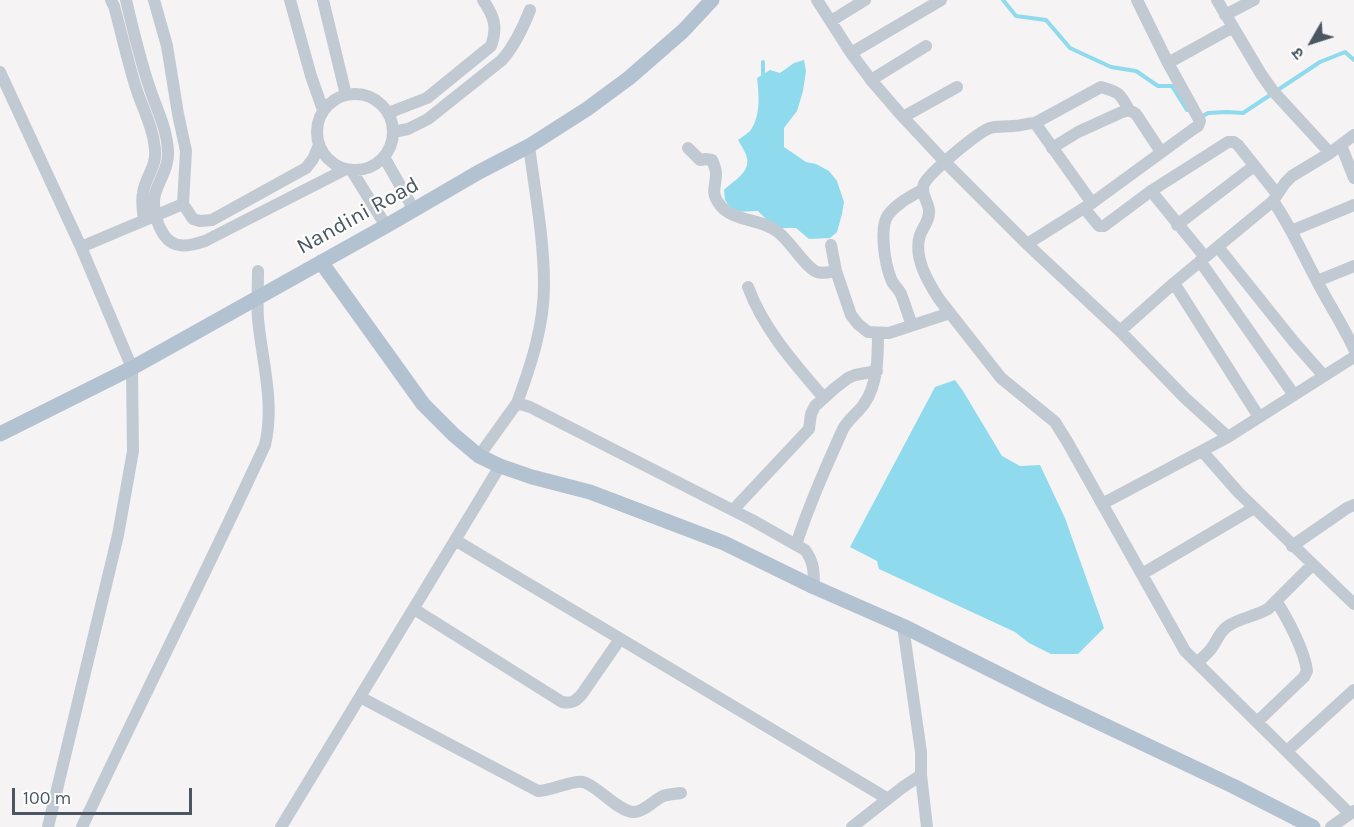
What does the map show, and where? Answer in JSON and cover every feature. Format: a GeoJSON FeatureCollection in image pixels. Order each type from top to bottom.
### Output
{"type":"FeatureCollection","features":[{"type":"Feature","properties":{"kind":"main road","name":"Nandini Road"},"geometry":{"type":"LineString","coordinates":[[0,434],[132,368],[479,172],[529,147],[629,78],[683,31],[712,0]]}},
{"type":"Feature","properties":{"kind":"main road"},"geometry":{"type":"LineString","coordinates":[[321,262],[423,404],[453,435],[479,456],[532,477],[590,492],[713,539],[903,626],[1313,827]]}},
{"type":"Feature","properties":{"kind":"street"},"geometry":{"type":"LineString","coordinates":[[111,0],[138,94],[153,133],[156,152],[155,162],[143,191],[142,202],[150,218],[171,243],[191,246],[205,241],[349,170],[373,166],[384,157],[391,146],[392,122],[380,104],[370,97],[358,94],[346,95],[333,101],[323,110],[318,121],[319,145],[325,156],[335,164],[349,170],[386,226]]}},
{"type":"Feature","properties":{"kind":"street"},"geometry":{"type":"LineString","coordinates":[[126,0],[140,58],[165,130],[168,151],[167,165],[155,194],[150,218]]}},
{"type":"Feature","properties":{"kind":"street"},"geometry":{"type":"LineString","coordinates":[[154,0],[167,46],[186,151],[183,204],[193,219],[212,220],[306,168],[319,145]]}},
{"type":"Feature","properties":{"kind":"street"},"geometry":{"type":"LineString","coordinates":[[290,0],[323,110]]}},
{"type":"Feature","properties":{"kind":"street"},"geometry":{"type":"LineString","coordinates":[[323,0],[346,95]]}},
{"type":"Feature","properties":{"kind":"street"},"geometry":{"type":"LineString","coordinates":[[388,113],[427,98],[491,46],[495,36],[495,25],[483,0]]}},
{"type":"Feature","properties":{"kind":"street"},"geometry":{"type":"LineString","coordinates":[[817,0],[871,80],[945,162],[1027,244],[1120,331],[1185,398],[1228,437]]}},
{"type":"Feature","properties":{"kind":"street"},"geometry":{"type":"LineString","coordinates":[[831,21],[865,0]]}},
{"type":"Feature","properties":{"kind":"street"},"geometry":{"type":"LineString","coordinates":[[851,53],[941,0]]}},
{"type":"Feature","properties":{"kind":"street"},"geometry":{"type":"LineString","coordinates":[[1027,244],[1088,206],[1198,126],[1199,119],[1137,0]]}},
{"type":"Feature","properties":{"kind":"street"},"geometry":{"type":"LineString","coordinates":[[1217,0],[1275,94],[1330,153]]}},
{"type":"Feature","properties":{"kind":"street"},"geometry":{"type":"LineString","coordinates":[[1225,15],[1254,0]]}},
{"type":"Feature","properties":{"kind":"street"},"geometry":{"type":"LineString","coordinates":[[393,132],[408,129],[428,119],[502,60],[520,35],[530,10]]}},
{"type":"Feature","properties":{"kind":"street"},"geometry":{"type":"LineString","coordinates":[[1168,63],[1233,27]]}},
{"type":"Feature","properties":{"kind":"street"},"geometry":{"type":"LineString","coordinates":[[871,80],[926,46]]}},
{"type":"Feature","properties":{"kind":"street"},"geometry":{"type":"LineString","coordinates":[[0,72],[81,247],[132,368],[133,452],[118,535],[48,827]]}},
{"type":"Feature","properties":{"kind":"street"},"geometry":{"type":"LineString","coordinates":[[903,117],[957,87]]}},
{"type":"Feature","properties":{"kind":"street"},"geometry":{"type":"LineString","coordinates":[[912,326],[900,293],[889,274],[883,238],[886,217],[900,202],[922,190],[925,182],[945,162],[984,131],[991,128],[1035,123],[1101,87],[1116,91],[1129,110],[1136,114],[1161,152]]}},
{"type":"Feature","properties":{"kind":"street"},"geometry":{"type":"LineString","coordinates":[[1052,148],[1078,132],[1129,110]]}},
{"type":"Feature","properties":{"kind":"street"},"geometry":{"type":"LineString","coordinates":[[1035,123],[1099,226],[1104,226],[1151,191],[1228,142],[1234,142],[1254,166],[1275,198],[1354,349]]}},
{"type":"Feature","properties":{"kind":"street"},"geometry":{"type":"LineString","coordinates":[[1120,331],[1275,198],[1292,176],[1354,135]]}},
{"type":"Feature","properties":{"kind":"street"},"geometry":{"type":"LineString","coordinates":[[1341,145],[1354,178]]}},
{"type":"Feature","properties":{"kind":"street"},"geometry":{"type":"LineString","coordinates":[[479,456],[517,403],[535,351],[541,317],[544,286],[541,234],[529,147]]}},
{"type":"Feature","properties":{"kind":"street"},"geometry":{"type":"LineString","coordinates":[[688,148],[700,160],[712,160],[717,174],[715,197],[730,214],[771,227],[780,233],[816,271],[836,271]]}},
{"type":"Feature","properties":{"kind":"street"},"geometry":{"type":"LineString","coordinates":[[384,157],[414,210]]}},
{"type":"Feature","properties":{"kind":"street"},"geometry":{"type":"LineString","coordinates":[[1177,225],[1254,166]]}},
{"type":"Feature","properties":{"kind":"street"},"geometry":{"type":"LineString","coordinates":[[922,190],[929,208],[929,215],[917,244],[931,285],[1001,378],[1055,422],[1185,651],[1352,812],[1331,827]]}},
{"type":"Feature","properties":{"kind":"street"},"geometry":{"type":"LineString","coordinates":[[1151,191],[1202,259],[1294,394]]}},
{"type":"Feature","properties":{"kind":"street"},"geometry":{"type":"LineString","coordinates":[[81,247],[183,204]]}},
{"type":"Feature","properties":{"kind":"street"},"geometry":{"type":"LineString","coordinates":[[1291,231],[1354,205]]}},
{"type":"Feature","properties":{"kind":"street"},"geometry":{"type":"LineString","coordinates":[[831,245],[836,271],[851,315],[868,332],[889,333],[950,313]]}},
{"type":"Feature","properties":{"kind":"street"},"geometry":{"type":"LineString","coordinates":[[1218,247],[1324,376]]}},
{"type":"Feature","properties":{"kind":"street"},"geometry":{"type":"LineString","coordinates":[[1317,281],[1354,266]]}},
{"type":"Feature","properties":{"kind":"street"},"geometry":{"type":"LineString","coordinates":[[82,827],[265,445],[269,428],[270,404],[258,317],[258,272]]}},
{"type":"Feature","properties":{"kind":"street"},"geometry":{"type":"LineString","coordinates":[[1174,283],[1259,417]]}},
{"type":"Feature","properties":{"kind":"street"},"geometry":{"type":"LineString","coordinates":[[748,287],[762,319],[772,334],[824,398]]}},
{"type":"Feature","properties":{"kind":"street"},"geometry":{"type":"LineString","coordinates":[[796,544],[844,427],[865,404],[872,388],[878,356],[878,333]]}},
{"type":"Feature","properties":{"kind":"street"},"geometry":{"type":"LineString","coordinates":[[1102,504],[1228,437],[1354,357]]}},
{"type":"Feature","properties":{"kind":"street"},"geometry":{"type":"LineString","coordinates":[[733,510],[809,429],[811,414],[815,406],[848,378],[876,371]]}},
{"type":"Feature","properties":{"kind":"street"},"geometry":{"type":"LineString","coordinates":[[517,403],[530,407],[796,544],[811,558],[814,568],[814,586]]}},
{"type":"Feature","properties":{"kind":"street"},"geometry":{"type":"LineString","coordinates":[[1202,451],[1254,508],[1354,604]]}},
{"type":"Feature","properties":{"kind":"street"},"geometry":{"type":"LineString","coordinates":[[282,827],[500,466]]}},
{"type":"Feature","properties":{"kind":"street"},"geometry":{"type":"LineString","coordinates":[[1292,546],[1354,505]]}},
{"type":"Feature","properties":{"kind":"street"},"geometry":{"type":"LineString","coordinates":[[1142,574],[1254,508]]}},
{"type":"Feature","properties":{"kind":"street"},"geometry":{"type":"LineString","coordinates":[[455,540],[888,799]]}},
{"type":"Feature","properties":{"kind":"street"},"geometry":{"type":"LineString","coordinates":[[1197,663],[1211,649],[1226,628],[1268,609],[1312,565]]}},
{"type":"Feature","properties":{"kind":"street"},"geometry":{"type":"LineString","coordinates":[[1257,722],[1304,677],[1307,671],[1303,655],[1276,601]]}},
{"type":"Feature","properties":{"kind":"street"},"geometry":{"type":"LineString","coordinates":[[414,609],[562,702],[570,704],[582,694],[620,639]]}},
{"type":"Feature","properties":{"kind":"street"},"geometry":{"type":"LineString","coordinates":[[903,626],[921,752],[921,775],[927,827]]}},
{"type":"Feature","properties":{"kind":"street"},"geometry":{"type":"LineString","coordinates":[[1287,751],[1354,690]]}},
{"type":"Feature","properties":{"kind":"street"},"geometry":{"type":"LineString","coordinates":[[360,697],[538,791],[583,782],[633,812],[665,795],[681,793]]}},
{"type":"Feature","properties":{"kind":"street"},"geometry":{"type":"LineString","coordinates":[[852,827],[921,775]]}},
{"type":"Feature","properties":{"kind":"water"},"geometry":{"type":"Polygon","coordinates":[[[804,60],[806,71],[803,91],[797,111],[784,128],[784,147],[806,162],[829,171],[837,181],[844,202],[837,232],[830,238],[809,239],[796,228],[781,228],[770,223],[758,211],[733,212],[725,200],[724,190],[746,168],[746,154],[738,140],[750,131],[756,119],[759,99],[757,78],[770,70],[780,73],[794,63],[804,60]]]}},
{"type":"Feature","properties":{"kind":"water"},"geometry":{"type":"Polygon","coordinates":[[[955,380],[1002,456],[1020,466],[1040,465],[1065,518],[1104,628],[1078,654],[1051,654],[1029,643],[1015,632],[879,569],[877,561],[850,547],[935,387],[955,380]]]}},
{"type":"Feature","properties":{"kind":"waterway"},"geometry":{"type":"LineString","coordinates":[[1003,0],[1016,16],[1046,20],[1070,48],[1111,67],[1136,71],[1158,86],[1172,86],[1187,110]]}},
{"type":"Feature","properties":{"kind":"waterway"},"geometry":{"type":"LineString","coordinates":[[1200,118],[1208,113],[1243,113],[1320,62],[1345,52],[1354,60]]}},
{"type":"Feature","properties":{"kind":"waterway"},"geometry":{"type":"LineString","coordinates":[[763,62],[763,75]]}}]}
